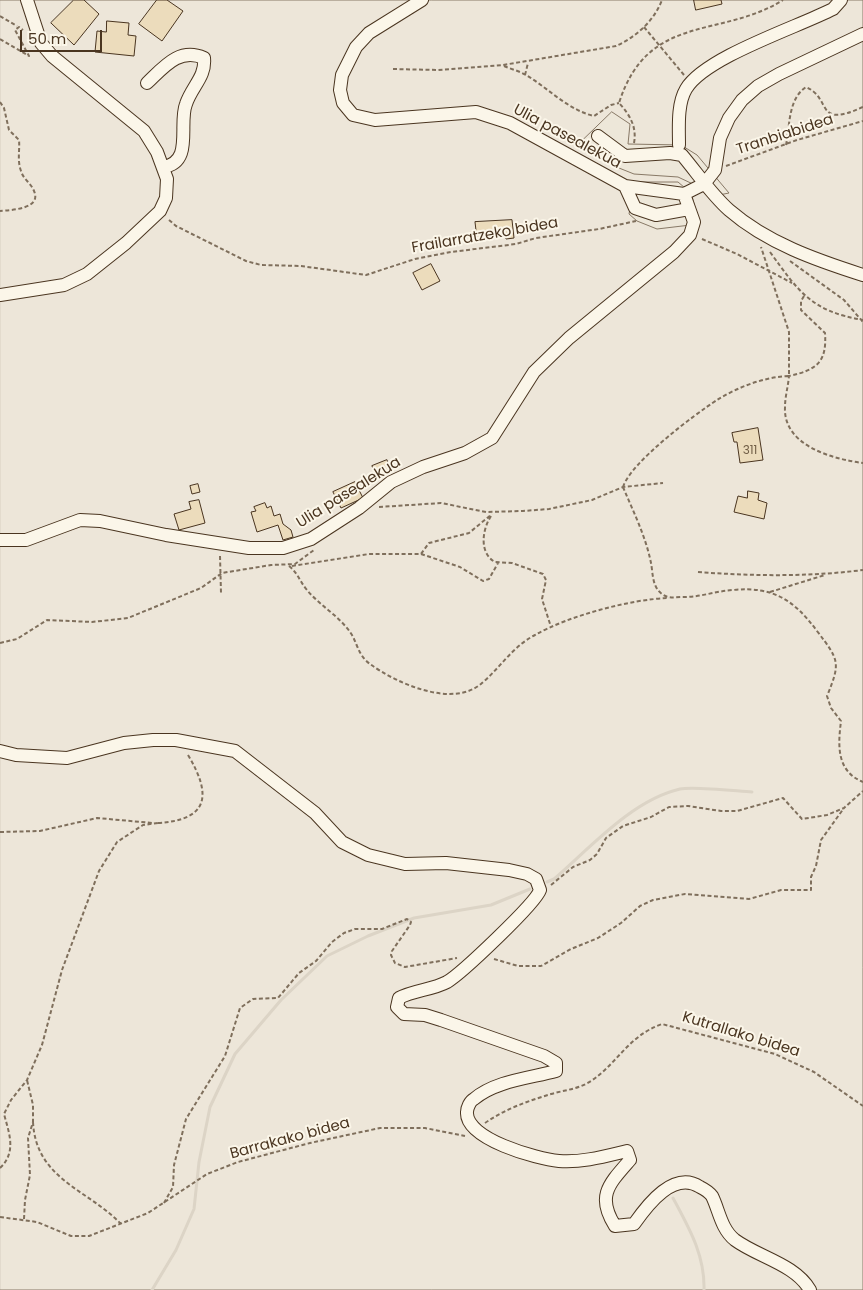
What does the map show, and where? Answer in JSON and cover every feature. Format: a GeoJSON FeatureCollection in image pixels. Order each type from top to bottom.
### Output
{"type":"FeatureCollection","features":[{"type":"Feature","properties":{"kind":"street"},"geometry":{"type":"LineString","coordinates":[[0,295],[64,285],[87,274],[126,243],[160,211],[166,198],[167,179],[157,152],[144,131],[52,56],[41,43],[27,0]]}},
{"type":"Feature","properties":{"kind":"street","name":"Ulia pasealekua"},"geometry":{"type":"LineString","coordinates":[[422,0],[369,33],[356,47],[342,75],[340,90],[343,103],[353,115],[375,120],[476,112],[510,123],[625,186],[684,194]]}},
{"type":"Feature","properties":{"kind":"street"},"geometry":{"type":"LineString","coordinates":[[679,145],[680,105],[686,89],[697,77],[730,56],[782,30],[833,9],[841,0]]}},
{"type":"Feature","properties":{"kind":"street"},"geometry":{"type":"LineString","coordinates":[[694,222],[684,194],[704,184],[714,170],[720,138],[729,118],[742,100],[758,86],[779,74],[863,34]]}},
{"type":"Feature","properties":{"kind":"street"},"geometry":{"type":"LineString","coordinates":[[147,83],[175,58],[194,54],[204,58],[205,69],[186,104],[183,146],[179,158],[170,166],[163,167]]}},
{"type":"Feature","properties":{"kind":"street"},"geometry":{"type":"LineString","coordinates":[[598,136],[625,156],[670,153],[682,155],[704,184],[729,210],[755,229],[817,260],[863,275]]}},
{"type":"Feature","properties":{"kind":"street","name":"Ulia pasealekua"},"geometry":{"type":"LineString","coordinates":[[625,186],[635,208]]}},
{"type":"Feature","properties":{"kind":"street"},"geometry":{"type":"LineString","coordinates":[[635,208],[656,215],[690,209]]}},
{"type":"Feature","properties":{"kind":"street","name":"Ulia pasealekua"},"geometry":{"type":"LineString","coordinates":[[0,540],[26,540],[80,520],[100,521],[166,535],[249,548],[283,548],[311,539],[360,508],[391,482],[423,467],[465,452],[492,438],[534,372],[570,338],[674,252],[690,235],[694,222]]}},
{"type":"Feature","properties":{"kind":"street"},"geometry":{"type":"LineString","coordinates":[[0,751],[16,755],[67,758],[124,743],[154,740],[176,740],[235,751],[315,812],[342,842],[362,852],[405,864],[446,863],[518,872],[536,879],[540,890],[534,901],[488,944],[461,973],[444,983],[410,992],[399,998],[397,1007],[404,1014],[425,1015],[441,1020],[544,1056],[556,1063],[556,1071],[492,1087],[472,1100],[467,1110],[468,1120],[476,1131],[493,1141],[529,1155],[559,1161],[597,1158],[627,1152],[630,1160],[616,1176],[605,1196],[606,1211],[615,1226],[634,1224],[644,1210],[668,1187],[682,1181],[697,1185],[711,1194],[723,1225],[733,1239],[798,1275],[810,1290]]}},
{"type":"Feature","properties":{"kind":"path"},"geometry":{"type":"LineString","coordinates":[[393,69],[438,70],[503,65],[616,46],[633,38],[644,27],[662,0]]}},
{"type":"Feature","properties":{"kind":"path"},"geometry":{"type":"LineString","coordinates":[[619,104],[636,68],[648,54],[675,36],[712,24],[728,23],[783,0]]}},
{"type":"Feature","properties":{"kind":"path"},"geometry":{"type":"LineString","coordinates":[[0,16],[41,43]]}},
{"type":"Feature","properties":{"kind":"path"},"geometry":{"type":"LineString","coordinates":[[0,39],[29,56],[15,30],[19,27]]}},
{"type":"Feature","properties":{"kind":"path"},"geometry":{"type":"LineString","coordinates":[[644,27],[691,83]]}},
{"type":"Feature","properties":{"kind":"path"},"geometry":{"type":"LineString","coordinates":[[525,75],[528,62]]}},
{"type":"Feature","properties":{"kind":"path"},"geometry":{"type":"LineString","coordinates":[[503,65],[525,75],[558,98],[586,114],[594,116],[611,105],[619,104],[626,110],[635,130],[633,144]]}},
{"type":"Feature","properties":{"kind":"path"},"geometry":{"type":"LineString","coordinates":[[786,145],[795,100],[799,92],[806,87],[813,90],[828,113],[838,115],[863,107]]}},
{"type":"Feature","properties":{"kind":"path"},"geometry":{"type":"LineString","coordinates":[[0,102],[4,108],[9,130],[19,140],[18,156],[21,172],[36,198],[33,203],[25,207],[0,211]]}},
{"type":"Feature","properties":{"kind":"path","name":"Tranbiabidea"},"geometry":{"type":"LineString","coordinates":[[714,170],[863,121]]}},
{"type":"Feature","properties":{"kind":"path","name":"Frailarratzeko bidea"},"geometry":{"type":"LineString","coordinates":[[160,211],[176,226],[246,261],[366,275],[436,255],[516,244],[536,238],[638,221],[635,208]]}},
{"type":"Feature","properties":{"kind":"path"},"geometry":{"type":"LineString","coordinates":[[694,222],[698,237],[737,254],[792,283]]}},
{"type":"Feature","properties":{"kind":"path"},"geometry":{"type":"LineString","coordinates":[[755,229],[789,332],[786,421],[794,435],[807,445],[835,459],[863,464]]}},
{"type":"Feature","properties":{"kind":"path"},"geometry":{"type":"LineString","coordinates":[[768,248],[792,283],[804,296],[833,314],[862,321]]}},
{"type":"Feature","properties":{"kind":"path"},"geometry":{"type":"LineString","coordinates":[[788,260],[844,300],[862,321]]}},
{"type":"Feature","properties":{"kind":"path"},"geometry":{"type":"LineString","coordinates":[[669,598],[658,590],[653,581],[647,548],[623,487],[628,477],[653,450],[718,400],[767,379],[789,376],[817,365],[826,353],[825,333],[801,310],[801,301],[804,296]]}},
{"type":"Feature","properties":{"kind":"path"},"geometry":{"type":"LineString","coordinates":[[360,508],[441,503],[493,513],[549,509],[592,500],[623,487],[664,483]]}},
{"type":"Feature","properties":{"kind":"path"},"geometry":{"type":"LineString","coordinates":[[421,554],[428,543],[469,533],[493,513]]}},
{"type":"Feature","properties":{"kind":"path"},"geometry":{"type":"LineString","coordinates":[[493,513],[484,532],[484,549],[491,560],[498,563],[512,563],[543,574],[546,580],[542,599],[551,627]]}},
{"type":"Feature","properties":{"kind":"path"},"geometry":{"type":"LineString","coordinates":[[219,544],[222,593]]}},
{"type":"Feature","properties":{"kind":"path"},"geometry":{"type":"LineString","coordinates":[[289,566],[303,560],[318,547]]}},
{"type":"Feature","properties":{"kind":"path"},"geometry":{"type":"LineString","coordinates":[[0,643],[17,639],[47,620],[92,622],[117,620],[139,615],[202,588],[222,573],[271,565],[298,566],[313,561],[369,554],[421,554],[454,565],[483,581],[489,578],[498,563]]}},
{"type":"Feature","properties":{"kind":"path"},"geometry":{"type":"LineString","coordinates":[[289,566],[299,576],[307,590],[352,635],[360,654],[367,662],[411,688],[428,692],[451,693],[481,685],[515,647],[551,627],[642,599],[695,597],[733,590],[768,592],[779,595],[798,607],[831,650],[837,672],[827,696],[831,708],[841,721],[838,748],[846,771],[863,782]]}},
{"type":"Feature","properties":{"kind":"path"},"geometry":{"type":"LineString","coordinates":[[698,572],[762,575],[828,574],[863,570]]}},
{"type":"Feature","properties":{"kind":"path"},"geometry":{"type":"LineString","coordinates":[[768,592],[828,574]]}},
{"type":"Feature","properties":{"kind":"path"},"geometry":{"type":"LineString","coordinates":[[0,1168],[7,1160],[11,1142],[4,1114],[6,1106],[27,1080],[42,1044],[62,970],[99,871],[118,842],[143,825],[186,819],[197,811],[202,803],[202,789],[194,765],[184,751]]}},
{"type":"Feature","properties":{"kind":"path"},"geometry":{"type":"LineString","coordinates":[[540,890],[560,879],[573,867],[590,860],[597,854],[606,838],[623,826],[651,817],[669,806],[737,811],[783,798],[802,819],[827,815],[844,808],[863,791]]}},
{"type":"Feature","properties":{"kind":"path"},"geometry":{"type":"LineString","coordinates":[[0,832],[40,831],[97,818],[158,823]]}},
{"type":"Feature","properties":{"kind":"path","name":"Kutrallako bidea"},"geometry":{"type":"LineString","coordinates":[[591,1081],[635,1037],[647,1029],[662,1024],[775,1054],[814,1072],[863,1106]]}},
{"type":"Feature","properties":{"kind":"path"},"geometry":{"type":"LineString","coordinates":[[27,1080],[32,1092],[36,1144],[47,1166],[122,1225]]}},
{"type":"Feature","properties":{"kind":"path","name":"Barrakako bidea"},"geometry":{"type":"LineString","coordinates":[[0,1217],[24,1219],[79,1237],[122,1225],[148,1213],[207,1174],[238,1162],[310,1143],[380,1128],[425,1128],[460,1136],[471,1136],[494,1117],[510,1108],[576,1088],[591,1081]]}},
{"type":"Feature","properties":{"kind":"path"},"geometry":{"type":"LineString","coordinates":[[24,1219],[25,1200],[30,1175],[28,1138],[33,1122]]}},
{"type":"Feature","properties":{"kind":"shaded area"},"geometry":{"type":"Polygon","coordinates":[[[0,0],[863,0],[863,1290],[0,1290],[0,0]]]}},
{"type":"Feature","properties":{"kind":"shaded area"},"geometry":{"type":"Polygon","coordinates":[[[612,112],[630,124],[628,144],[681,145],[697,155],[729,193],[709,197],[700,189],[692,196],[699,224],[657,229],[637,221],[629,214],[635,182],[678,182],[685,188],[695,185],[678,177],[634,174],[614,166],[579,144],[612,112]]]}},
{"type":"Feature","properties":{"kind":"building"},"geometry":{"type":"Polygon","coordinates":[[[74,0],[84,0],[99,14],[74,45],[51,23],[74,0]]]}},
{"type":"Feature","properties":{"kind":"building"},"geometry":{"type":"Polygon","coordinates":[[[157,0],[167,0],[183,11],[162,41],[139,24],[157,0]]]}},
{"type":"Feature","properties":{"kind":"building"},"geometry":{"type":"Polygon","coordinates":[[[694,0],[721,0],[722,4],[696,10],[694,0]]]}},
{"type":"Feature","properties":{"kind":"building"},"geometry":{"type":"Polygon","coordinates":[[[107,21],[129,23],[128,35],[136,36],[134,56],[95,52],[97,31],[106,32],[107,21]]]}},
{"type":"Feature","properties":{"kind":"building"},"geometry":{"type":"Polygon","coordinates":[[[512,220],[514,238],[506,239],[506,235],[477,239],[475,222],[512,220]]]}},
{"type":"Feature","properties":{"kind":"building"},"geometry":{"type":"Polygon","coordinates":[[[431,264],[440,281],[422,290],[413,273],[431,264]]]}},
{"type":"Feature","properties":{"kind":"building"},"geometry":{"type":"Polygon","coordinates":[[[758,428],[763,460],[740,463],[737,442],[734,442],[732,433],[758,428]]]}},
{"type":"Feature","properties":{"kind":"building"},"geometry":{"type":"Polygon","coordinates":[[[387,460],[391,472],[376,477],[372,466],[387,460]]]}},
{"type":"Feature","properties":{"kind":"building"},"geometry":{"type":"Polygon","coordinates":[[[355,482],[363,498],[341,508],[333,492],[355,482]]]}},
{"type":"Feature","properties":{"kind":"building"},"geometry":{"type":"Polygon","coordinates":[[[198,484],[200,492],[192,494],[190,486],[198,484]]]}},
{"type":"Feature","properties":{"kind":"building"},"geometry":{"type":"Polygon","coordinates":[[[748,491],[759,493],[758,500],[767,503],[764,519],[734,512],[738,496],[747,498],[748,491]]]}},
{"type":"Feature","properties":{"kind":"building"},"geometry":{"type":"Polygon","coordinates":[[[199,500],[205,523],[179,530],[174,514],[191,509],[189,502],[199,500]]]}},
{"type":"Feature","properties":{"kind":"building"},"geometry":{"type":"Polygon","coordinates":[[[265,503],[267,508],[271,506],[274,516],[280,514],[283,524],[291,530],[293,537],[283,540],[278,525],[257,532],[251,512],[256,511],[254,507],[265,503]]]}},
{"type":"Feature","properties":{"kind":"waterway"},"geometry":{"type":"LineString","coordinates":[[547,882],[554,879],[612,826],[645,803],[662,795],[686,788],[752,792]]}},
{"type":"Feature","properties":{"kind":"waterway"},"geometry":{"type":"LineString","coordinates":[[152,1290],[176,1250],[194,1209],[199,1162],[210,1107],[235,1054],[281,1000],[327,956],[368,936],[414,918],[491,905],[530,889]]}},
{"type":"Feature","properties":{"kind":"waterway"},"geometry":{"type":"LineString","coordinates":[[673,1198],[699,1253],[704,1277],[704,1290]]}}]}
